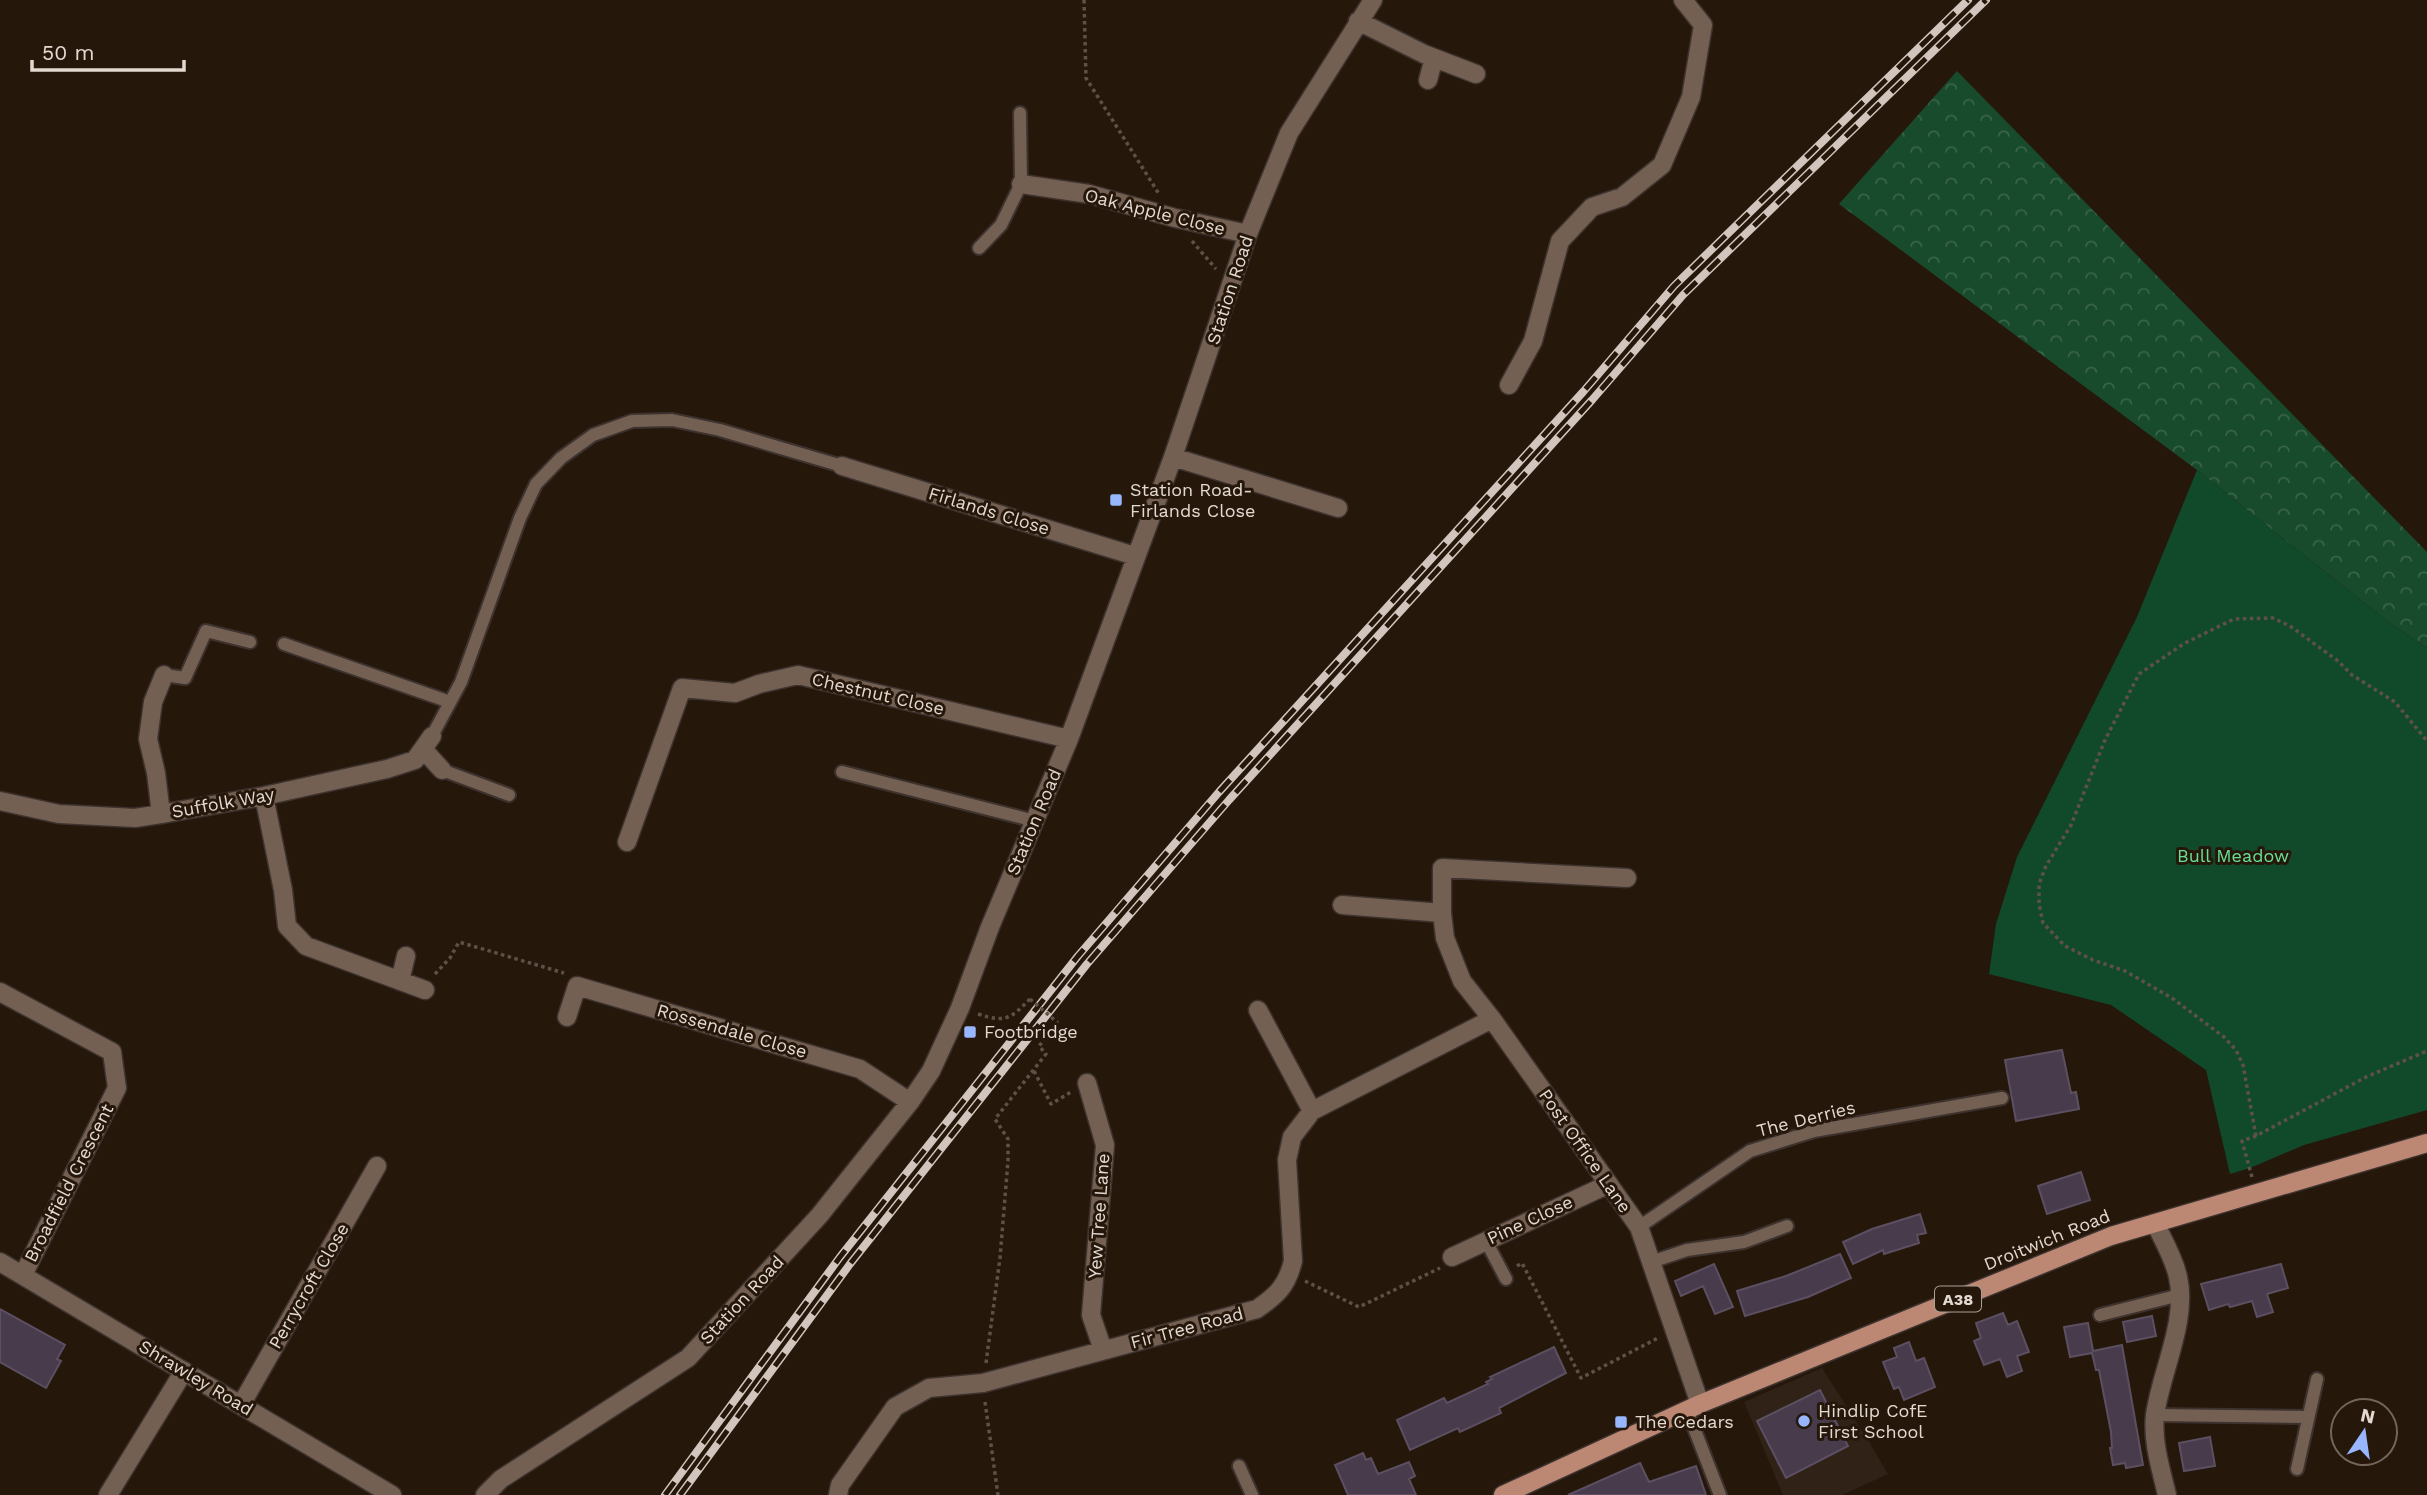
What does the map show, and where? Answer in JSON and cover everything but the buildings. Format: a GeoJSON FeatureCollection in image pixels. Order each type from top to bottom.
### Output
{"type":"FeatureCollection","features":[{"type":"Feature","properties":{"kind":"main road","name":"Droitwich Road"},"geometry":{"type":"LineString","coordinates":[[1503,1495],[1694,1407],[2111,1236],[2427,1143]]}},
{"type":"Feature","properties":{"kind":"street","name":"Station Road"},"geometry":{"type":"LineString","coordinates":[[485,1495],[501,1479],[688,1358],[819,1216],[910,1102],[931,1071],[960,1007],[990,927],[1069,739],[1173,457],[1248,234],[1289,133],[1373,0]]}},
{"type":"Feature","properties":{"kind":"street"},"geometry":{"type":"LineString","coordinates":[[1509,385],[1533,341],[1560,241],[1592,207],[1622,197],[1662,165],[1691,97],[1703,25],[1683,0]]}},
{"type":"Feature","properties":{"kind":"street"},"geometry":{"type":"LineString","coordinates":[[1359,21],[1434,58],[1476,74]]}},
{"type":"Feature","properties":{"kind":"street"},"geometry":{"type":"LineString","coordinates":[[1428,80],[1434,58]]}},
{"type":"Feature","properties":{"kind":"street","name":"Oak Apple Close"},"geometry":{"type":"LineString","coordinates":[[1021,184],[1089,194],[1175,218],[1248,234]]}},
{"type":"Feature","properties":{"kind":"street"},"geometry":{"type":"LineString","coordinates":[[1173,457],[1338,508]]}},
{"type":"Feature","properties":{"kind":"street","name":"Firlands Close"},"geometry":{"type":"LineString","coordinates":[[842,466],[1135,556]]}},
{"type":"Feature","properties":{"kind":"street"},"geometry":{"type":"LineString","coordinates":[[161,814],[148,739],[153,702],[164,675]]}},
{"type":"Feature","properties":{"kind":"street","name":"Chestnut Close"},"geometry":{"type":"LineString","coordinates":[[627,842],[682,688],[735,693],[798,675],[1069,739]]}},
{"type":"Feature","properties":{"kind":"street"},"geometry":{"type":"LineString","coordinates":[[428,743],[442,770]]}},
{"type":"Feature","properties":{"kind":"street","name":"Suffolk Way"},"geometry":{"type":"LineString","coordinates":[[0,801],[59,814],[135,818],[264,796],[415,761],[428,743]]}},
{"type":"Feature","properties":{"kind":"street"},"geometry":{"type":"LineString","coordinates":[[264,796],[283,890],[287,926],[306,946],[425,990]]}},
{"type":"Feature","properties":{"kind":"street","name":"Post Office Lane"},"geometry":{"type":"LineString","coordinates":[[1626,878],[1442,868],[1441,913],[1445,937],[1462,981],[1492,1019],[1639,1227],[1675,1329],[1694,1407]]}},
{"type":"Feature","properties":{"kind":"street"},"geometry":{"type":"LineString","coordinates":[[1342,905],[1441,913]]}},
{"type":"Feature","properties":{"kind":"street"},"geometry":{"type":"LineString","coordinates":[[400,981],[406,956]]}},
{"type":"Feature","properties":{"kind":"street"},"geometry":{"type":"LineString","coordinates":[[567,1017],[578,986]]}},
{"type":"Feature","properties":{"kind":"street","name":"Rossendale Close"},"geometry":{"type":"LineString","coordinates":[[578,986],[860,1069],[910,1102]]}},
{"type":"Feature","properties":{"kind":"street","name":"Broadfield Crescent"},"geometry":{"type":"LineString","coordinates":[[0,992],[113,1052],[117,1088],[23,1275]]}},
{"type":"Feature","properties":{"kind":"street"},"geometry":{"type":"LineString","coordinates":[[1258,1010],[1312,1111]]}},
{"type":"Feature","properties":{"kind":"street"},"geometry":{"type":"LineString","coordinates":[[1289,1274],[1293,1261],[1287,1160],[1292,1137],[1312,1111],[1492,1019]]}},
{"type":"Feature","properties":{"kind":"street","name":"Yew Tree Lane"},"geometry":{"type":"LineString","coordinates":[[1087,1083],[1105,1145],[1091,1315],[1103,1350]]}},
{"type":"Feature","properties":{"kind":"street","name":"Perrycroft Close"},"geometry":{"type":"LineString","coordinates":[[241,1405],[377,1166]]}},
{"type":"Feature","properties":{"kind":"street","name":"Pine Close"},"geometry":{"type":"LineString","coordinates":[[1452,1257],[1609,1184]]}},
{"type":"Feature","properties":{"kind":"street"},"geometry":{"type":"LineString","coordinates":[[2155,1223],[2175,1266],[2180,1294],[2175,1330],[2155,1415],[2154,1437],[2167,1495]]}},
{"type":"Feature","properties":{"kind":"street","name":"Shrawley Road"},"geometry":{"type":"LineString","coordinates":[[0,1262],[392,1495]]}},
{"type":"Feature","properties":{"kind":"street","name":"Fir Tree Road"},"geometry":{"type":"LineString","coordinates":[[838,1495],[840,1485],[895,1407],[929,1388],[983,1383],[1257,1309],[1278,1294],[1289,1274]]}},
{"type":"Feature","properties":{"kind":"street"},"geometry":{"type":"LineString","coordinates":[[108,1495],[184,1371]]}},
{"type":"Feature","properties":{"kind":"lane"},"geometry":{"type":"LineString","coordinates":[[979,248],[1001,225],[1021,184],[1020,113]]}},
{"type":"Feature","properties":{"kind":"lane"},"geometry":{"type":"LineString","coordinates":[[428,743],[461,682],[520,518],[536,484],[561,458],[593,435],[632,421],[672,420],[720,430],[842,466]]}},
{"type":"Feature","properties":{"kind":"lane"},"geometry":{"type":"LineString","coordinates":[[164,675],[185,678],[205,631],[250,642]]}},
{"type":"Feature","properties":{"kind":"lane"},"geometry":{"type":"LineString","coordinates":[[284,643],[450,702]]}},
{"type":"Feature","properties":{"kind":"lane"},"geometry":{"type":"LineString","coordinates":[[442,770],[509,795]]}},
{"type":"Feature","properties":{"kind":"lane"},"geometry":{"type":"LineString","coordinates":[[842,772],[1035,821]]}},
{"type":"Feature","properties":{"kind":"lane","name":"The Derries"},"geometry":{"type":"LineString","coordinates":[[1639,1227],[1750,1151],[1814,1131],[2002,1098]]}},
{"type":"Feature","properties":{"kind":"lane"},"geometry":{"type":"LineString","coordinates":[[1651,1262],[1686,1250],[1744,1242],[1787,1226]]}},
{"type":"Feature","properties":{"kind":"lane"},"geometry":{"type":"LineString","coordinates":[[1486,1241],[1504,1277]]}},
{"type":"Feature","properties":{"kind":"lane"},"geometry":{"type":"LineString","coordinates":[[2101,1315],[2180,1294]]}},
{"type":"Feature","properties":{"kind":"lane"},"geometry":{"type":"LineString","coordinates":[[2297,1469],[2317,1379]]}},
{"type":"Feature","properties":{"kind":"lane"},"geometry":{"type":"LineString","coordinates":[[1694,1407],[1720,1495]]}},
{"type":"Feature","properties":{"kind":"lane"},"geometry":{"type":"LineString","coordinates":[[2155,1415],[2308,1417]]}},
{"type":"Feature","properties":{"kind":"lane"},"geometry":{"type":"LineString","coordinates":[[1239,1466],[1252,1495]]}},
{"type":"Feature","properties":{"kind":"path"},"geometry":{"type":"LineString","coordinates":[[1084,0],[1086,78],[1175,218],[1199,250],[1232,286]]}},
{"type":"Feature","properties":{"kind":"path"},"geometry":{"type":"LineString","coordinates":[[2256,1136],[2243,1065],[2236,1050],[2224,1037],[2172,998],[2125,971],[2093,960],[2065,946],[2043,923],[2039,884],[2046,866],[2071,825],[2105,740],[2139,674],[2185,643],[2234,619],[2273,618],[2290,626],[2352,675],[2395,702],[2427,741]]}},
{"type":"Feature","properties":{"kind":"path"},"geometry":{"type":"LineString","coordinates":[[425,990],[459,942],[570,975],[578,986]]}},
{"type":"Feature","properties":{"kind":"path"},"geometry":{"type":"LineString","coordinates":[[960,1007],[996,1020],[1011,1018],[1030,999],[1058,1023],[1039,1046],[1046,1054],[995,1119],[1007,1139],[1008,1161],[1000,1258],[983,1383],[998,1495]]}},
{"type":"Feature","properties":{"kind":"path"},"geometry":{"type":"LineString","coordinates":[[2256,1192],[2242,1141],[2366,1077],[2427,1051]]}},
{"type":"Feature","properties":{"kind":"path"},"geometry":{"type":"LineString","coordinates":[[1034,1071],[1051,1104],[1087,1083]]}},
{"type":"Feature","properties":{"kind":"path"},"geometry":{"type":"LineString","coordinates":[[1289,1274],[1359,1307],[1440,1269],[1452,1257]]}},
{"type":"Feature","properties":{"kind":"path"},"geometry":{"type":"LineString","coordinates":[[1504,1277],[1522,1262],[1581,1378],[1675,1329]]}},
{"type":"Feature","properties":{"kind":"shaded area","name":"Hindlip CofE First School"},"geometry":{"type":"Polygon","coordinates":[[[1822,1368],[1888,1474],[1842,1495],[1783,1495],[1744,1402],[1822,1368]]]}},
{"type":"Feature","properties":{"kind":"green space"},"geometry":{"type":"Polygon","coordinates":[[[1957,71],[2427,552],[2427,648],[2391,624],[2197,470],[1839,204],[1957,71]]]}},
{"type":"Feature","properties":{"kind":"green space","name":"Bull Meadow"},"geometry":{"type":"Polygon","coordinates":[[[2197,470],[2391,624],[2427,648],[2427,1110],[2304,1145],[2230,1174],[2206,1070],[2111,1005],[1989,974],[1996,924],[2017,857],[2137,617],[2197,470]]]}},
{"type":"Feature","properties":{"kind":"railway"},"geometry":{"type":"LineString","coordinates":[[665,1495],[840,1257],[1078,956],[1219,792],[1583,392],[1674,286],[1968,0]]}},
{"type":"Feature","properties":{"kind":"railway"},"geometry":{"type":"LineString","coordinates":[[680,1495],[850,1264],[1087,964],[1229,800],[1592,400],[1683,295],[1986,0]]}},
{"type":"Feature","properties":{"kind":"place","name":"Station Road- Firlands Close"},"geometry":{"type":"Point","coordinates":[1116,500]}},
{"type":"Feature","properties":{"kind":"place","name":"Footbridge"},"geometry":{"type":"Point","coordinates":[970,1032]}},
{"type":"Feature","properties":{"kind":"place","name":"Hindlip CofE First School"},"geometry":{"type":"Point","coordinates":[1804,1421]}},
{"type":"Feature","properties":{"kind":"place","name":"The Cedars"},"geometry":{"type":"Point","coordinates":[1621,1422]}}]}
